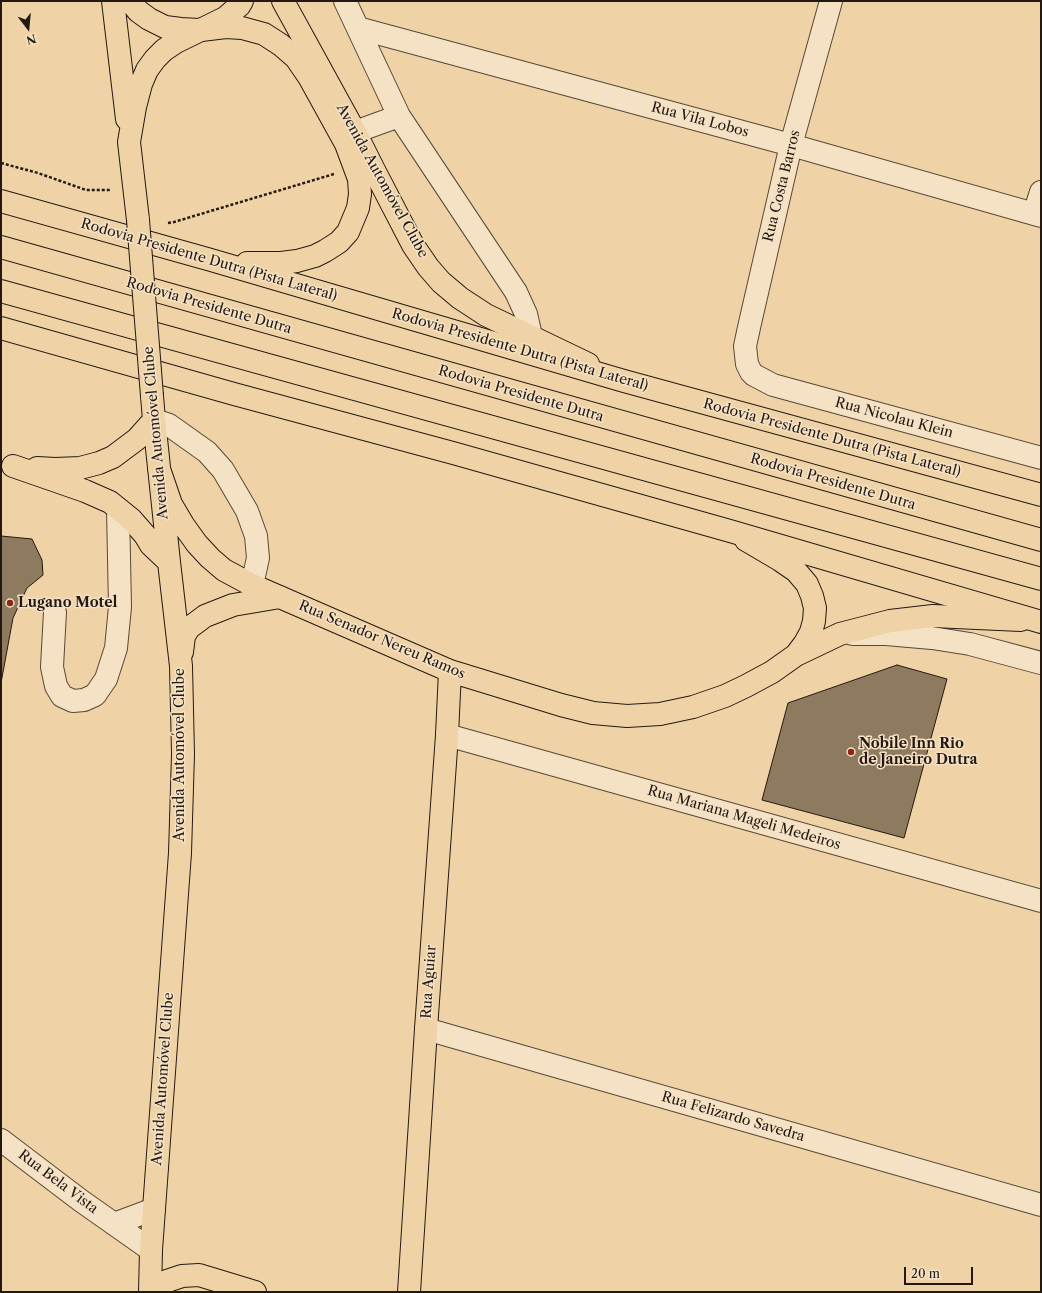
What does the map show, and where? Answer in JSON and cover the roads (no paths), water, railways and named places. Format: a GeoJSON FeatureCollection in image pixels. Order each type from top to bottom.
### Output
{"type":"FeatureCollection","features":[{"type":"Feature","properties":{"kind":"main road"},"geometry":{"type":"LineString","coordinates":[[113,1],[130,142]]}},
{"type":"Feature","properties":{"kind":"main road"},"geometry":{"type":"LineString","coordinates":[[130,1],[138,11],[149,19],[165,27],[201,30],[226,27],[242,28],[264,34],[282,45],[296,58],[309,77],[346,144],[359,179],[360,194],[358,208],[348,232],[339,242],[325,251],[303,260],[281,263],[211,260]]}},
{"type":"Feature","properties":{"kind":"main road"},"geometry":{"type":"LineString","coordinates":[[130,142],[135,106],[141,84],[147,70],[155,59],[164,50],[176,42],[225,18],[239,6],[242,1]]}},
{"type":"Feature","properties":{"kind":"main road","name":"Avenida Automóvel Clube"},"geometry":{"type":"LineString","coordinates":[[283,1],[355,132],[413,245],[428,267],[441,282],[460,298],[486,315],[624,381]]}},
{"type":"Feature","properties":{"kind":"main road","name":"Avenida Automóvel Clube"},"geometry":{"type":"LineString","coordinates":[[130,142],[138,220],[154,420],[181,666],[183,754],[180,854],[151,1250],[150,1292]]}},
{"type":"Feature","properties":{"kind":"main road","name":"Rodovia Presidente Dutra (Pista Lateral)"},"geometry":{"type":"LineString","coordinates":[[1,201],[211,260],[624,381],[1041,495]]}},
{"type":"Feature","properties":{"kind":"main road","name":"Rodovia Presidente Dutra"},"geometry":{"type":"LineString","coordinates":[[1,247],[1041,540]]}},
{"type":"Feature","properties":{"kind":"main road"},"geometry":{"type":"LineString","coordinates":[[1,291],[1041,579]]}},
{"type":"Feature","properties":{"kind":"main road"},"geometry":{"type":"LineString","coordinates":[[1,328],[730,531],[1041,621]]}},
{"type":"Feature","properties":{"kind":"main road"},"geometry":{"type":"LineString","coordinates":[[7,465],[55,469],[80,468],[99,463],[113,457],[137,439],[154,420]]}},
{"type":"Feature","properties":{"kind":"main road"},"geometry":{"type":"LineString","coordinates":[[7,465],[85,491],[110,502],[131,519],[145,535],[151,545],[169,562]]}},
{"type":"Feature","properties":{"kind":"main road","name":"Rua Senador Nereu Ramos"},"geometry":{"type":"LineString","coordinates":[[159,468],[171,504],[184,526],[197,544],[224,570],[252,585],[450,671],[561,705],[593,713],[627,716],[662,714],[693,708],[746,686],[772,672],[796,655],[840,634]]}},
{"type":"Feature","properties":{"kind":"main road","name":"Rua Senador Nereu Ramos"},"geometry":{"type":"LineString","coordinates":[[730,531],[796,571],[807,584],[815,608],[814,621],[811,632],[796,655]]}},
{"type":"Feature","properties":{"kind":"main road"},"geometry":{"type":"LineString","coordinates":[[181,666],[184,636],[189,628],[205,616],[233,605],[280,596]]}},
{"type":"Feature","properties":{"kind":"main road"},"geometry":{"type":"LineString","coordinates":[[840,634],[890,621],[933,616],[1041,621]]}},
{"type":"Feature","properties":{"kind":"main road","name":"Rua Aguiar"},"geometry":{"type":"LineString","coordinates":[[409,1292],[447,735],[450,671]]}},
{"type":"Feature","properties":{"kind":"main road"},"geometry":{"type":"LineString","coordinates":[[157,1292],[167,1281],[182,1276],[199,1275],[255,1292]]}},
{"type":"Feature","properties":{"kind":"street"},"geometry":{"type":"LineString","coordinates":[[345,1],[399,116],[516,292],[526,314],[531,336]]}},
{"type":"Feature","properties":{"kind":"street","name":"Rua Costa Barros"},"geometry":{"type":"LineString","coordinates":[[751,372],[747,364],[745,346],[791,145],[831,1]]}},
{"type":"Feature","properties":{"kind":"street","name":"Rua Vila Lobos"},"geometry":{"type":"LineString","coordinates":[[358,28],[791,145],[1038,215]]}},
{"type":"Feature","properties":{"kind":"street"},"geometry":{"type":"LineString","coordinates":[[355,132],[399,116]]}},
{"type":"Feature","properties":{"kind":"street"},"geometry":{"type":"LineString","coordinates":[[1038,215],[1041,192]]}},
{"type":"Feature","properties":{"kind":"street","name":"Rua Nicolau Klein"},"geometry":{"type":"LineString","coordinates":[[751,372],[759,379],[773,385],[1041,458]]}},
{"type":"Feature","properties":{"kind":"street"},"geometry":{"type":"LineString","coordinates":[[154,420],[169,425],[207,452],[223,470],[247,511],[256,536],[258,558],[252,585]]}},
{"type":"Feature","properties":{"kind":"street"},"geometry":{"type":"LineString","coordinates":[[55,612],[52,666],[56,686],[62,696],[73,701],[84,700],[95,695],[106,679],[116,648],[120,607],[118,509]]}},
{"type":"Feature","properties":{"kind":"street","name":"Rua Senador Nereu Ramos"},"geometry":{"type":"LineString","coordinates":[[840,634],[886,634],[932,638],[970,644],[1041,663]]}},
{"type":"Feature","properties":{"kind":"street","name":"Rua Mariana Mageli Medeiros"},"geometry":{"type":"LineString","coordinates":[[447,735],[1041,901]]}},
{"type":"Feature","properties":{"kind":"street","name":"Rua Felizardo Savedra"},"geometry":{"type":"LineString","coordinates":[[426,1029],[1041,1205]]}},
{"type":"Feature","properties":{"kind":"street","name":"Rua Bela Vista"},"geometry":{"type":"LineString","coordinates":[[1,1140],[151,1250]]}},
{"type":"Feature","properties":{"kind":"street"},"geometry":{"type":"LineString","coordinates":[[114,1224],[154,1209]]}},
{"type":"Feature","properties":{"kind":"place","name":"Lugano Motel"},"geometry":{"type":"Point","coordinates":[10,603]}},
{"type":"Feature","properties":{"kind":"place","name":"Nobile Inn Rio de Janeiro Dutra"},"geometry":{"type":"Point","coordinates":[851,752]}}]}
